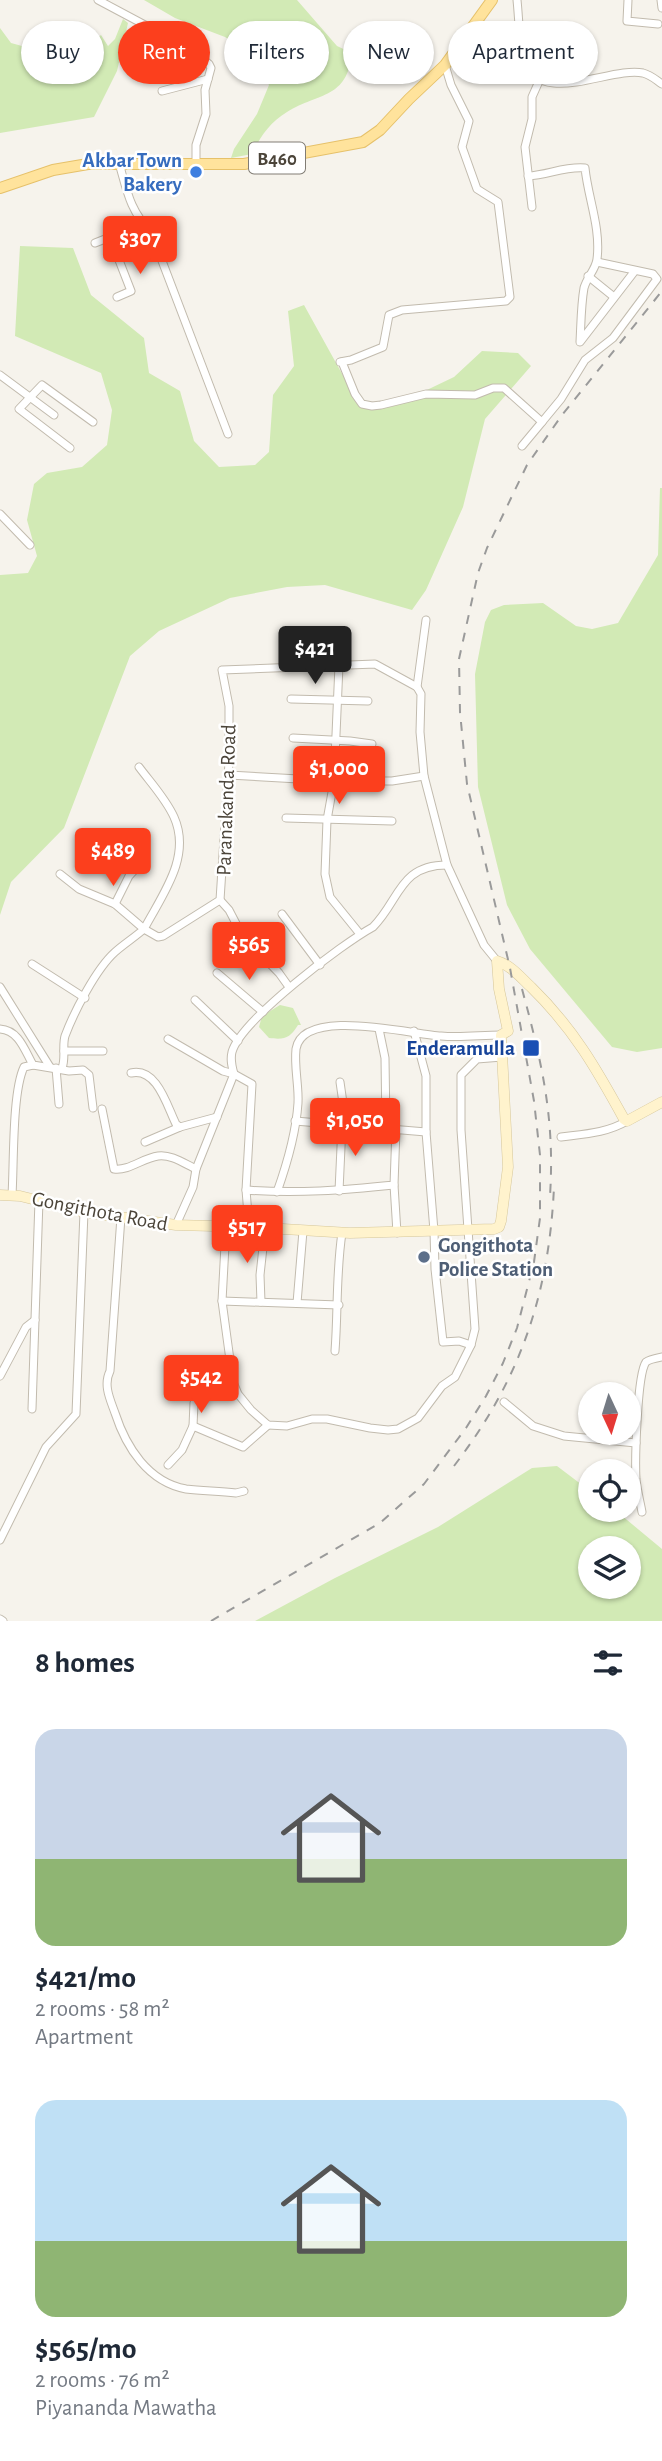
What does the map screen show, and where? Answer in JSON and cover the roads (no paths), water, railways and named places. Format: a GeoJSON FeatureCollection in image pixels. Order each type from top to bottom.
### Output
{"type":"FeatureCollection","features":[{"type":"Feature","properties":{"kind":"main road","name":"B460"},"geometry":{"type":"LineString","coordinates":[[0,188],[52,170],[88,164],[244,164],[363,142],[380,130],[445,65],[492,0]]}},
{"type":"Feature","properties":{"kind":"street"},"geometry":{"type":"LineString","coordinates":[[98,0],[137,21]]}},
{"type":"Feature","properties":{"kind":"street"},"geometry":{"type":"LineString","coordinates":[[517,0],[519,21]]}},
{"type":"Feature","properties":{"kind":"street"},"geometry":{"type":"LineString","coordinates":[[628,0],[626,21],[658,23]]}},
{"type":"Feature","properties":{"kind":"street"},"geometry":{"type":"LineString","coordinates":[[661,0],[662,8]]}},
{"type":"Feature","properties":{"kind":"street"},"geometry":{"type":"LineString","coordinates":[[445,65],[451,85],[469,121],[462,147],[477,189],[498,202],[510,297],[506,301],[402,310],[389,315],[383,347],[341,362],[362,404],[381,405],[426,394],[475,395],[493,388],[504,388],[542,422]]}},
{"type":"Feature","properties":{"kind":"street"},"geometry":{"type":"LineString","coordinates":[[598,79],[621,73],[642,73],[662,84]]}},
{"type":"Feature","properties":{"kind":"street"},"geometry":{"type":"LineString","coordinates":[[162,91],[189,84]]}},
{"type":"Feature","properties":{"kind":"street"},"geometry":{"type":"LineString","coordinates":[[196,164],[196,145],[206,114],[207,84]]}},
{"type":"Feature","properties":{"kind":"street"},"geometry":{"type":"LineString","coordinates":[[532,207],[525,147],[532,119],[532,97],[538,84]]}},
{"type":"Feature","properties":{"kind":"street"},"geometry":{"type":"LineString","coordinates":[[119,163],[131,206],[151,232],[229,434]]}},
{"type":"Feature","properties":{"kind":"street"},"geometry":{"type":"LineString","coordinates":[[528,176],[573,167],[584,168],[597,229],[597,262],[588,276],[584,290],[580,342],[634,272]]}},
{"type":"Feature","properties":{"kind":"street"},"geometry":{"type":"LineString","coordinates":[[95,243],[143,224]]}},
{"type":"Feature","properties":{"kind":"street"},"geometry":{"type":"LineString","coordinates":[[110,237],[131,291],[117,297]]}},
{"type":"Feature","properties":{"kind":"street"},"geometry":{"type":"LineString","coordinates":[[522,446],[561,399],[585,360],[613,338],[657,279],[653,274],[597,262]]}},
{"type":"Feature","properties":{"kind":"street"},"geometry":{"type":"LineString","coordinates":[[588,276],[614,297]]}},
{"type":"Feature","properties":{"kind":"street"},"geometry":{"type":"LineString","coordinates":[[0,375],[54,415]]}},
{"type":"Feature","properties":{"kind":"street"},"geometry":{"type":"LineString","coordinates":[[70,448],[19,410],[29,398],[42,385],[93,422]]}},
{"type":"Feature","properties":{"kind":"street"},"geometry":{"type":"LineString","coordinates":[[0,514],[30,545]]}},
{"type":"Feature","properties":{"kind":"street"},"geometry":{"type":"LineString","coordinates":[[417,687],[426,620]]}},
{"type":"Feature","properties":{"kind":"street"},"geometry":{"type":"LineString","coordinates":[[360,934],[330,897],[325,874],[327,820],[334,781],[340,665],[375,664],[417,687],[421,694],[424,776],[447,865],[484,945],[497,961],[519,975],[557,1012],[595,1067],[626,1121]]}},
{"type":"Feature","properties":{"kind":"street","name":"Paranakanda Road"},"geometry":{"type":"LineString","coordinates":[[144,929],[163,936],[220,900],[229,775],[229,706],[222,670],[340,665]]}},
{"type":"Feature","properties":{"kind":"street"},"geometry":{"type":"LineString","coordinates":[[290,699],[368,701]]}},
{"type":"Feature","properties":{"kind":"street"},"geometry":{"type":"LineString","coordinates":[[293,738],[372,744]]}},
{"type":"Feature","properties":{"kind":"street"},"geometry":{"type":"LineString","coordinates":[[56,1068],[64,1051],[69,1027],[99,970],[114,953],[144,929],[164,895],[180,857],[176,819],[139,767]]}},
{"type":"Feature","properties":{"kind":"street"},"geometry":{"type":"LineString","coordinates":[[229,775],[334,781],[392,781],[424,776]]}},
{"type":"Feature","properties":{"kind":"street"},"geometry":{"type":"LineString","coordinates":[[286,818],[392,821]]}},
{"type":"Feature","properties":{"kind":"street"},"geometry":{"type":"LineString","coordinates":[[115,904],[129,876],[143,862]]}},
{"type":"Feature","properties":{"kind":"street"},"geometry":{"type":"LineString","coordinates":[[176,1225],[234,1074],[231,1064],[232,1051],[238,1041],[289,988],[373,927],[383,917],[398,888],[410,877],[421,869],[447,865]]}},
{"type":"Feature","properties":{"kind":"street"},"geometry":{"type":"LineString","coordinates":[[61,874],[79,889],[115,904],[144,929]]}},
{"type":"Feature","properties":{"kind":"street"},"geometry":{"type":"LineString","coordinates":[[220,900],[229,910],[242,935],[279,972],[289,988]]}},
{"type":"Feature","properties":{"kind":"street"},"geometry":{"type":"LineString","coordinates":[[282,914],[320,965]]}},
{"type":"Feature","properties":{"kind":"street"},"geometry":{"type":"LineString","coordinates":[[277,1192],[289,1159],[298,1104],[296,1046],[305,1034],[320,1027],[335,1025],[414,1031],[440,1037],[501,1035],[508,1031],[499,989],[497,961]]}},
{"type":"Feature","properties":{"kind":"street"},"geometry":{"type":"LineString","coordinates":[[32,964],[85,998]]}},
{"type":"Feature","properties":{"kind":"street"},"geometry":{"type":"LineString","coordinates":[[217,973],[263,1012]]}},
{"type":"Feature","properties":{"kind":"street"},"geometry":{"type":"LineString","coordinates":[[0,987],[56,1068],[59,1104]]}},
{"type":"Feature","properties":{"kind":"street"},"geometry":{"type":"LineString","coordinates":[[195,1000],[238,1041]]}},
{"type":"Feature","properties":{"kind":"street"},"geometry":{"type":"LineString","coordinates":[[380,1028],[385,1058],[386,1128]]}},
{"type":"Feature","properties":{"kind":"street"},"geometry":{"type":"LineString","coordinates":[[0,1029],[15,1034],[33,1065]]}},
{"type":"Feature","properties":{"kind":"street"},"geometry":{"type":"LineString","coordinates":[[414,1031],[426,1076],[426,1132],[443,1342],[459,1341],[471,1345]]}},
{"type":"Feature","properties":{"kind":"street"},"geometry":{"type":"LineString","coordinates":[[226,1227],[222,1301],[233,1382],[238,1394],[251,1410],[268,1425],[287,1426],[312,1419],[327,1419],[379,1429],[398,1429],[418,1418],[442,1386],[455,1377],[471,1345],[475,1317],[467,1230],[461,1075],[477,1059],[502,1057],[501,1035]]}},
{"type":"Feature","properties":{"kind":"street"},"geometry":{"type":"LineString","coordinates":[[168,1040],[223,1071],[253,1084],[246,1190],[249,1227]]}},
{"type":"Feature","properties":{"kind":"street"},"geometry":{"type":"LineString","coordinates":[[64,1051],[103,1051]]}},
{"type":"Feature","properties":{"kind":"street","name":"Gongithota Road"},"geometry":{"type":"LineString","coordinates":[[0,1195],[39,1200],[84,1212],[176,1225],[342,1233],[494,1229],[499,1227],[501,1221],[508,1167],[502,1057]]}},
{"type":"Feature","properties":{"kind":"street"},"geometry":{"type":"LineString","coordinates":[[12,1195],[17,1096],[24,1067],[33,1065],[83,1070],[89,1074],[114,1169],[125,1168],[158,1156],[170,1157],[197,1169]]}},
{"type":"Feature","properties":{"kind":"street"},"geometry":{"type":"LineString","coordinates":[[131,1073],[147,1075],[155,1082],[180,1127]]}},
{"type":"Feature","properties":{"kind":"street"},"geometry":{"type":"LineString","coordinates":[[340,1082],[343,1103],[340,1191]]}},
{"type":"Feature","properties":{"kind":"street"},"geometry":{"type":"LineString","coordinates":[[561,1137],[599,1132],[618,1126],[662,1102]]}},
{"type":"Feature","properties":{"kind":"street"},"geometry":{"type":"LineString","coordinates":[[145,1142],[180,1127],[217,1116]]}},
{"type":"Feature","properties":{"kind":"street"},"geometry":{"type":"LineString","coordinates":[[295,1121],[426,1132]]}},
{"type":"Feature","properties":{"kind":"street"},"geometry":{"type":"LineString","coordinates":[[396,1129],[394,1185],[397,1233]]}},
{"type":"Feature","properties":{"kind":"street"},"geometry":{"type":"LineString","coordinates":[[246,1190],[340,1191],[394,1185]]}},
{"type":"Feature","properties":{"kind":"street"},"geometry":{"type":"LineString","coordinates":[[32,1409],[39,1200]]}},
{"type":"Feature","properties":{"kind":"street"},"geometry":{"type":"LineString","coordinates":[[0,1540],[46,1447],[76,1414],[84,1212]]}},
{"type":"Feature","properties":{"kind":"street"},"geometry":{"type":"LineString","coordinates":[[121,1217],[110,1371],[106,1384],[121,1434],[140,1463],[164,1480],[184,1488],[236,1493],[244,1491]]}},
{"type":"Feature","properties":{"kind":"street"},"geometry":{"type":"LineString","coordinates":[[261,1302],[260,1275],[265,1229]]}},
{"type":"Feature","properties":{"kind":"street"},"geometry":{"type":"LineString","coordinates":[[297,1303],[303,1231]]}},
{"type":"Feature","properties":{"kind":"street"},"geometry":{"type":"LineString","coordinates":[[335,1351],[339,1305],[337,1276],[342,1233]]}},
{"type":"Feature","properties":{"kind":"street"},"geometry":{"type":"LineString","coordinates":[[222,1301],[339,1305]]}},
{"type":"Feature","properties":{"kind":"street"},"geometry":{"type":"LineString","coordinates":[[0,1377],[26,1327],[35,1320]]}},
{"type":"Feature","properties":{"kind":"street"},"geometry":{"type":"LineString","coordinates":[[641,1399],[645,1364],[649,1360],[662,1357]]}},
{"type":"Feature","properties":{"kind":"street"},"geometry":{"type":"LineString","coordinates":[[504,1402],[533,1426],[564,1436],[578,1437]]}},
{"type":"Feature","properties":{"kind":"street"},"geometry":{"type":"LineString","coordinates":[[168,1465],[182,1450],[193,1426],[194,1403]]}},
{"type":"Feature","properties":{"kind":"street"},"geometry":{"type":"LineString","coordinates":[[193,1426],[243,1447],[268,1425]]}},
{"type":"Feature","properties":{"kind":"street"},"geometry":{"type":"LineString","coordinates":[[636,1446],[636,1482],[642,1512]]}},
{"type":"Feature","properties":{"kind":"railway"},"geometry":{"type":"LineString","coordinates":[[211,1621],[380,1523],[424,1484],[486,1396],[517,1328],[534,1262],[540,1218],[540,1155],[534,1101],[510,968],[467,784],[460,712],[459,659],[478,573],[487,548],[527,465],[562,415],[662,291]]}},
{"type":"Feature","properties":{"kind":"railway"},"geometry":{"type":"LineString","coordinates":[[522,989],[536,1042],[549,1116],[550,1196]]}},
{"type":"Feature","properties":{"kind":"railway"},"geometry":{"type":"LineString","coordinates":[[454,1466],[497,1401],[527,1335],[546,1264],[554,1187]]}},
{"type":"Feature","properties":{"kind":"place","name":"Akbar Town Bakery"},"geometry":{"type":"Point","coordinates":[196,172]}},
{"type":"Feature","properties":{"kind":"place","name":"Enderamulla"},"geometry":{"type":"Point","coordinates":[531,1048]}},
{"type":"Feature","properties":{"kind":"place","name":"Gongithota Police Station"},"geometry":{"type":"Point","coordinates":[424,1257]}}]}
